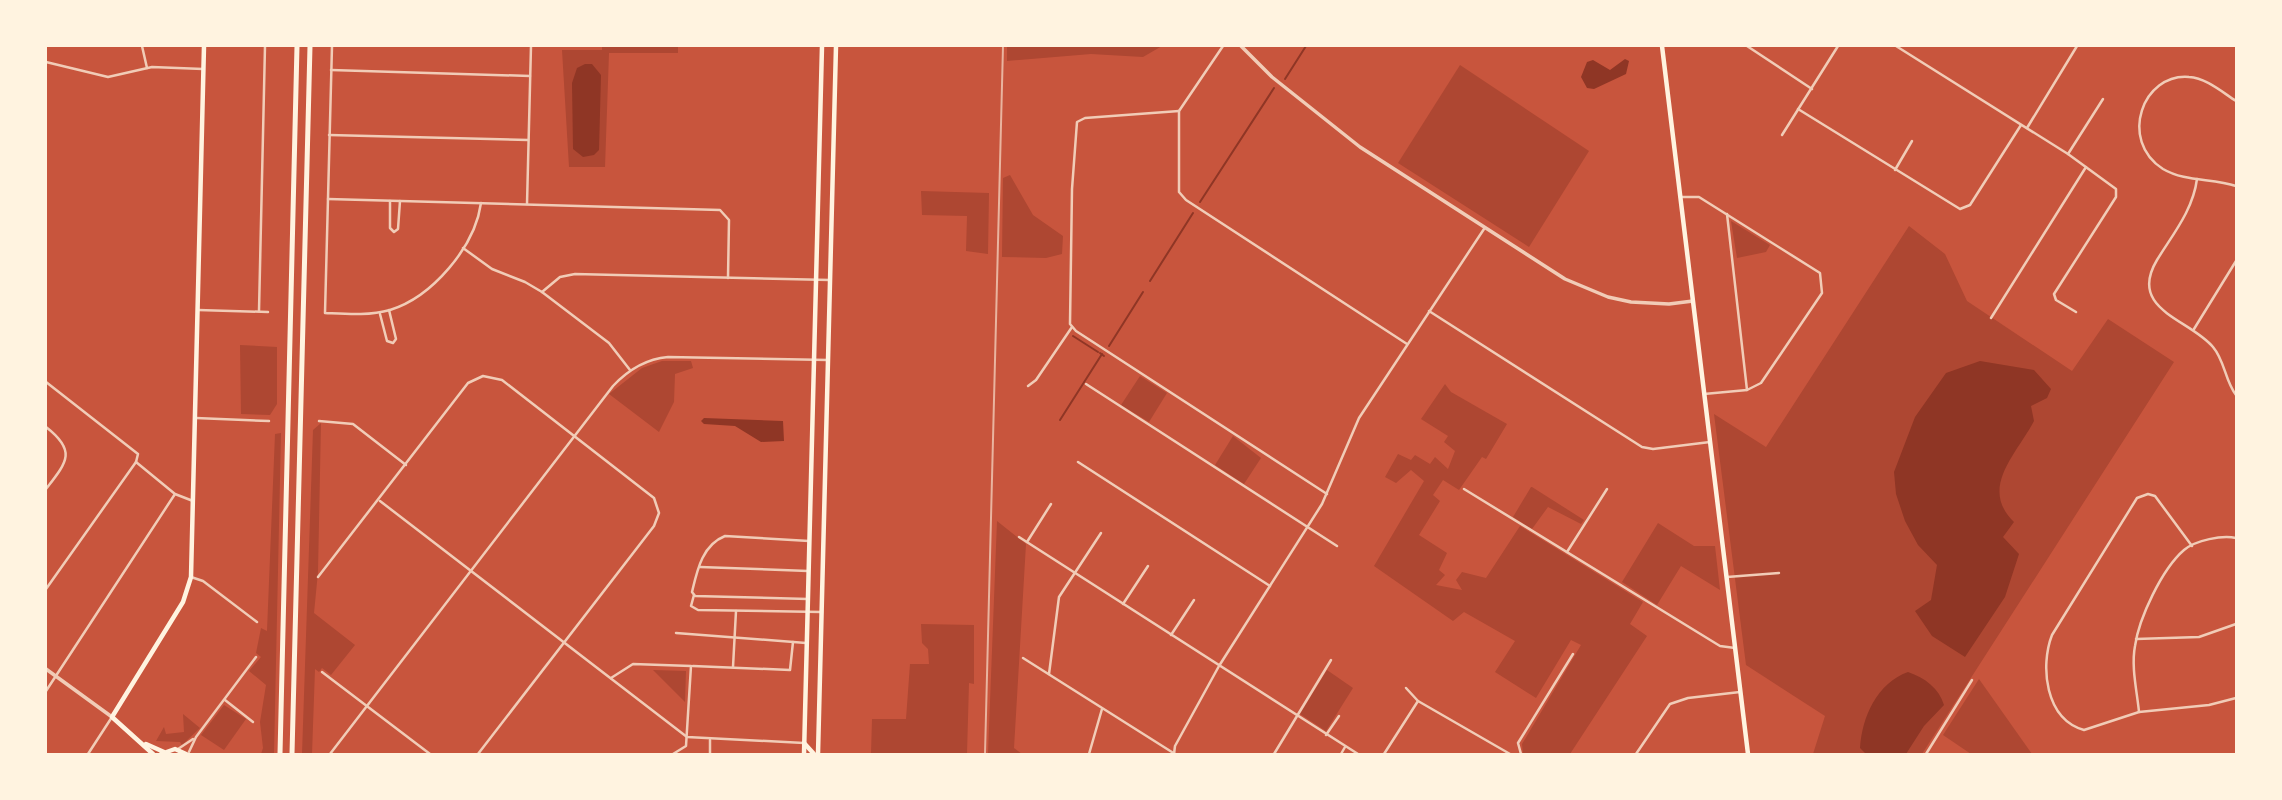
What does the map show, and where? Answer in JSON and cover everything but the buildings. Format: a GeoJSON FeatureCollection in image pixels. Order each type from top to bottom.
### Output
{"type":"FeatureCollection","features":[{"type":"Feature","properties":{"kind":"highway"},"geometry":{"type":"LineString","coordinates":[[280,754],[298,46]]}},
{"type":"Feature","properties":{"kind":"highway"},"geometry":{"type":"LineString","coordinates":[[292,754],[310,46]]}},
{"type":"Feature","properties":{"kind":"main road"},"geometry":{"type":"LineString","coordinates":[[187,754],[178,749],[163,753],[144,743],[112,717],[183,602],[191,577],[204,46]]}},
{"type":"Feature","properties":{"kind":"main road"},"geometry":{"type":"LineString","coordinates":[[804,754],[822,46]]}},
{"type":"Feature","properties":{"kind":"main road"},"geometry":{"type":"LineString","coordinates":[[816,754],[836,46]]}},
{"type":"Feature","properties":{"kind":"main road"},"geometry":{"type":"LineString","coordinates":[[1662,46],[1748,754]]}},
{"type":"Feature","properties":{"kind":"main road"},"geometry":{"type":"LineString","coordinates":[[144,743],[153,754]]}},
{"type":"Feature","properties":{"kind":"main road"},"geometry":{"type":"LineString","coordinates":[[804,743],[816,754]]}},
{"type":"Feature","properties":{"kind":"street"},"geometry":{"type":"LineString","coordinates":[[142,46],[147,68]]}},
{"type":"Feature","properties":{"kind":"street"},"geometry":{"type":"LineString","coordinates":[[258,311],[265,46]]}},
{"type":"Feature","properties":{"kind":"street"},"geometry":{"type":"LineString","coordinates":[[331,46],[325,313],[389,310],[425,291],[475,227],[481,203]]}},
{"type":"Feature","properties":{"kind":"street"},"geometry":{"type":"LineString","coordinates":[[527,204],[531,46]]}},
{"type":"Feature","properties":{"kind":"street"},"geometry":{"type":"LineString","coordinates":[[1223,46],[1179,111],[1177,185],[1183,198],[1407,344]]}},
{"type":"Feature","properties":{"kind":"street"},"geometry":{"type":"LineString","coordinates":[[1241,46],[1272,77],[1360,147],[1565,279],[1608,297],[1656,304],[1693,301]]}},
{"type":"Feature","properties":{"kind":"street"},"geometry":{"type":"LineString","coordinates":[[1747,46],[1812,89]]}},
{"type":"Feature","properties":{"kind":"street"},"geometry":{"type":"LineString","coordinates":[[1782,135],[1838,46]]}},
{"type":"Feature","properties":{"kind":"street"},"geometry":{"type":"LineString","coordinates":[[1896,46],[2068,154],[2117,192],[2055,290],[2056,299],[2076,312]]}},
{"type":"Feature","properties":{"kind":"street"},"geometry":{"type":"LineString","coordinates":[[2027,128],[2077,46]]}},
{"type":"Feature","properties":{"kind":"street"},"geometry":{"type":"LineString","coordinates":[[46,62],[108,77],[147,68],[203,69]]}},
{"type":"Feature","properties":{"kind":"street"},"geometry":{"type":"LineString","coordinates":[[331,71],[530,76]]}},
{"type":"Feature","properties":{"kind":"street"},"geometry":{"type":"LineString","coordinates":[[2236,101],[2200,79],[2176,78],[2158,88],[2142,111],[2138,131],[2141,146],[2152,160],[2163,168],[2197,179],[2236,186]]}},
{"type":"Feature","properties":{"kind":"street"},"geometry":{"type":"LineString","coordinates":[[2068,154],[2103,99]]}},
{"type":"Feature","properties":{"kind":"street"},"geometry":{"type":"LineString","coordinates":[[1798,109],[1956,208],[1966,208],[2021,125]]}},
{"type":"Feature","properties":{"kind":"street"},"geometry":{"type":"LineString","coordinates":[[1179,111],[1085,118],[1077,122],[1074,134],[1068,316],[1072,327],[1328,494]]}},
{"type":"Feature","properties":{"kind":"street"},"geometry":{"type":"LineString","coordinates":[[329,135],[528,140]]}},
{"type":"Feature","properties":{"kind":"street"},"geometry":{"type":"LineString","coordinates":[[1895,170],[1912,141]]}},
{"type":"Feature","properties":{"kind":"street"},"geometry":{"type":"LineString","coordinates":[[1991,318],[2087,167]]}},
{"type":"Feature","properties":{"kind":"street"},"geometry":{"type":"LineString","coordinates":[[2197,179],[2192,203],[2155,263],[2149,281],[2150,292],[2157,306],[2217,351],[2236,396]]}},
{"type":"Feature","properties":{"kind":"street"},"geometry":{"type":"LineString","coordinates":[[1680,197],[1699,197],[1820,273],[1822,293],[1760,383],[1747,390],[1704,394]]}},
{"type":"Feature","properties":{"kind":"street"},"geometry":{"type":"LineString","coordinates":[[328,199],[723,211],[729,220],[728,278]]}},
{"type":"Feature","properties":{"kind":"street"},"geometry":{"type":"LineString","coordinates":[[390,201],[390,228],[394,232],[398,229],[400,201]]}},
{"type":"Feature","properties":{"kind":"street"},"geometry":{"type":"LineString","coordinates":[[1727,214],[1747,390]]}},
{"type":"Feature","properties":{"kind":"street"},"geometry":{"type":"LineString","coordinates":[[1023,658],[1174,754],[1175,746],[1219,666],[1328,494],[1357,420],[1484,229]]}},
{"type":"Feature","properties":{"kind":"street"},"geometry":{"type":"LineString","coordinates":[[462,247],[492,269],[542,292],[609,343],[630,370]]}},
{"type":"Feature","properties":{"kind":"street"},"geometry":{"type":"LineString","coordinates":[[2193,331],[2236,264]]}},
{"type":"Feature","properties":{"kind":"street"},"geometry":{"type":"LineString","coordinates":[[542,292],[560,276],[575,274],[830,280]]}},
{"type":"Feature","properties":{"kind":"street"},"geometry":{"type":"LineString","coordinates":[[198,310],[268,312]]}},
{"type":"Feature","properties":{"kind":"street"},"geometry":{"type":"LineString","coordinates":[[379,312],[387,341],[393,343],[396,339],[389,310]]}},
{"type":"Feature","properties":{"kind":"street"},"geometry":{"type":"LineString","coordinates":[[1430,311],[1642,447],[1653,449],[1710,442]]}},
{"type":"Feature","properties":{"kind":"street"},"geometry":{"type":"LineString","coordinates":[[1028,386],[1036,380],[1072,327]]}},
{"type":"Feature","properties":{"kind":"street"},"geometry":{"type":"LineString","coordinates":[[330,754],[612,386],[630,370],[654,359],[668,357],[828,360]]}},
{"type":"Feature","properties":{"kind":"street"},"geometry":{"type":"LineString","coordinates":[[318,578],[468,383],[478,377],[502,380],[654,499],[659,513],[654,526],[478,754]]}},
{"type":"Feature","properties":{"kind":"street"},"geometry":{"type":"LineString","coordinates":[[46,382],[138,454],[136,462],[46,589]]}},
{"type":"Feature","properties":{"kind":"street"},"geometry":{"type":"LineString","coordinates":[[1086,384],[1337,546]]}},
{"type":"Feature","properties":{"kind":"street"},"geometry":{"type":"LineString","coordinates":[[195,418],[269,421]]}},
{"type":"Feature","properties":{"kind":"street"},"geometry":{"type":"LineString","coordinates":[[319,421],[352,424],[406,464]]}},
{"type":"Feature","properties":{"kind":"street"},"geometry":{"type":"LineString","coordinates":[[46,427],[62,441],[66,450],[62,467],[46,488]]}},
{"type":"Feature","properties":{"kind":"street"},"geometry":{"type":"LineString","coordinates":[[136,462],[175,494],[193,501]]}},
{"type":"Feature","properties":{"kind":"street"},"geometry":{"type":"LineString","coordinates":[[1078,462],[1270,586]]}},
{"type":"Feature","properties":{"kind":"street"},"geometry":{"type":"LineString","coordinates":[[1464,489],[1720,646],[1735,648]]}},
{"type":"Feature","properties":{"kind":"street"},"geometry":{"type":"LineString","coordinates":[[1567,552],[1607,489]]}},
{"type":"Feature","properties":{"kind":"street"},"geometry":{"type":"LineString","coordinates":[[46,691],[175,494]]}},
{"type":"Feature","properties":{"kind":"street"},"geometry":{"type":"LineString","coordinates":[[2192,546],[2173,525],[2158,500],[2151,495],[2143,495],[2130,508],[2055,628],[2046,655],[2047,683],[2052,701],[2060,713],[2079,729],[2087,730],[2139,712],[2209,705],[2236,698]]}},
{"type":"Feature","properties":{"kind":"street"},"geometry":{"type":"LineString","coordinates":[[379,501],[687,737],[804,743]]}},
{"type":"Feature","properties":{"kind":"street"},"geometry":{"type":"LineString","coordinates":[[1027,542],[1051,504]]}},
{"type":"Feature","properties":{"kind":"street"},"geometry":{"type":"LineString","coordinates":[[1049,674],[1057,606],[1074,573],[1101,533]]}},
{"type":"Feature","properties":{"kind":"street"},"geometry":{"type":"LineString","coordinates":[[809,541],[725,536],[710,546],[699,567],[691,606],[698,610],[822,612]]}},
{"type":"Feature","properties":{"kind":"street"},"geometry":{"type":"LineString","coordinates":[[1019,537],[1358,754]]}},
{"type":"Feature","properties":{"kind":"street"},"geometry":{"type":"LineString","coordinates":[[2139,712],[2134,649],[2148,605],[2177,559],[2192,546],[2218,538],[2236,538]]}},
{"type":"Feature","properties":{"kind":"street"},"geometry":{"type":"LineString","coordinates":[[1123,604],[1147,566]]}},
{"type":"Feature","properties":{"kind":"street"},"geometry":{"type":"LineString","coordinates":[[699,567],[808,571]]}},
{"type":"Feature","properties":{"kind":"street"},"geometry":{"type":"LineString","coordinates":[[1727,577],[1779,573]]}},
{"type":"Feature","properties":{"kind":"street"},"geometry":{"type":"LineString","coordinates":[[191,577],[203,581],[257,622]]}},
{"type":"Feature","properties":{"kind":"street"},"geometry":{"type":"LineString","coordinates":[[694,595],[808,598]]}},
{"type":"Feature","properties":{"kind":"street"},"geometry":{"type":"LineString","coordinates":[[1171,635],[1194,600]]}},
{"type":"Feature","properties":{"kind":"street"},"geometry":{"type":"LineString","coordinates":[[733,668],[736,611]]}},
{"type":"Feature","properties":{"kind":"street"},"geometry":{"type":"LineString","coordinates":[[2136,639],[2199,637],[2236,624]]}},
{"type":"Feature","properties":{"kind":"street"},"geometry":{"type":"LineString","coordinates":[[676,633],[806,643]]}},
{"type":"Feature","properties":{"kind":"street"},"geometry":{"type":"LineString","coordinates":[[611,678],[633,664],[790,670],[793,642]]}},
{"type":"Feature","properties":{"kind":"street"},"geometry":{"type":"LineString","coordinates":[[1521,754],[1518,743],[1573,654]]}},
{"type":"Feature","properties":{"kind":"street"},"geometry":{"type":"LineString","coordinates":[[187,754],[196,737],[256,657]]}},
{"type":"Feature","properties":{"kind":"street"},"geometry":{"type":"LineString","coordinates":[[1274,754],[1331,660]]}},
{"type":"Feature","properties":{"kind":"street"},"geometry":{"type":"LineString","coordinates":[[673,754],[686,746],[691,666]]}},
{"type":"Feature","properties":{"kind":"street"},"geometry":{"type":"LineString","coordinates":[[46,669],[112,717],[88,754]]}},
{"type":"Feature","properties":{"kind":"street"},"geometry":{"type":"LineString","coordinates":[[322,672],[430,754]]}},
{"type":"Feature","properties":{"kind":"street"},"geometry":{"type":"LineString","coordinates":[[1926,754],[1972,680]]}},
{"type":"Feature","properties":{"kind":"street"},"geometry":{"type":"LineString","coordinates":[[1406,688],[1418,701],[1510,754]]}},
{"type":"Feature","properties":{"kind":"street"},"geometry":{"type":"LineString","coordinates":[[1636,754],[1670,704],[1688,698],[1740,692]]}},
{"type":"Feature","properties":{"kind":"street"},"geometry":{"type":"LineString","coordinates":[[225,700],[253,722]]}},
{"type":"Feature","properties":{"kind":"street"},"geometry":{"type":"LineString","coordinates":[[1384,754],[1418,701]]}},
{"type":"Feature","properties":{"kind":"street"},"geometry":{"type":"LineString","coordinates":[[1089,754],[1102,709]]}},
{"type":"Feature","properties":{"kind":"street"},"geometry":{"type":"LineString","coordinates":[[1326,734],[1339,716]]}},
{"type":"Feature","properties":{"kind":"street"},"geometry":{"type":"LineString","coordinates":[[178,749],[196,737]]}},
{"type":"Feature","properties":{"kind":"street"},"geometry":{"type":"LineString","coordinates":[[710,739],[710,754]]}},
{"type":"Feature","properties":{"kind":"street"},"geometry":{"type":"LineString","coordinates":[[1341,754],[1345,747]]}},
{"type":"Feature","properties":{"kind":"shaded area"},"geometry":{"type":"Polygon","coordinates":[[[602,46],[678,46],[678,53],[609,53],[605,167],[569,167],[562,50],[602,50],[602,46]]]}},
{"type":"Feature","properties":{"kind":"shaded area"},"geometry":{"type":"Polygon","coordinates":[[[1007,46],[1162,46],[1143,57],[1091,54],[1007,61],[1007,46]]]}},
{"type":"Feature","properties":{"kind":"shaded area"},"geometry":{"type":"Polygon","coordinates":[[[1625,59],[1629,61],[1626,74],[1594,89],[1587,88],[1581,77],[1587,62],[1593,60],[1610,70],[1625,59]]]}},
{"type":"Feature","properties":{"kind":"shaded area"},"geometry":{"type":"Polygon","coordinates":[[[592,64],[601,75],[599,150],[594,155],[583,157],[573,149],[572,83],[577,68],[592,64]]]}},
{"type":"Feature","properties":{"kind":"shaded area"},"geometry":{"type":"Polygon","coordinates":[[[1460,65],[1589,151],[1529,247],[1398,163],[1460,65]]]}},
{"type":"Feature","properties":{"kind":"shaded area"},"geometry":{"type":"Polygon","coordinates":[[[1010,175],[1033,215],[1063,236],[1062,254],[1046,258],[1002,257],[1003,178],[1010,175]]]}},
{"type":"Feature","properties":{"kind":"shaded area"},"geometry":{"type":"Polygon","coordinates":[[[921,191],[989,193],[988,254],[966,251],[967,216],[922,215],[921,191]]]}},
{"type":"Feature","properties":{"kind":"shaded area"},"geometry":{"type":"Polygon","coordinates":[[[1731,221],[1770,245],[1766,252],[1737,258],[1731,221]]]}},
{"type":"Feature","properties":{"kind":"shaded area"},"geometry":{"type":"Polygon","coordinates":[[[1909,226],[1945,254],[1967,301],[2072,371],[2108,319],[2174,362],[1922,754],[1813,754],[1825,716],[1746,665],[1714,414],[1766,447],[1909,226]]]}},
{"type":"Feature","properties":{"kind":"shaded area"},"geometry":{"type":"Polygon","coordinates":[[[240,345],[277,347],[277,404],[270,415],[241,414],[240,345]]]}},
{"type":"Feature","properties":{"kind":"shaded area"},"geometry":{"type":"Polygon","coordinates":[[[662,361],[691,361],[693,368],[675,374],[674,402],[659,432],[609,394],[642,368],[662,361]]]}},
{"type":"Feature","properties":{"kind":"shaded area"},"geometry":{"type":"Polygon","coordinates":[[[1980,361],[2034,370],[2051,389],[2047,398],[2031,406],[2034,421],[2004,471],[2000,484],[2004,509],[2014,522],[2003,537],[2019,554],[2005,597],[1965,657],[1932,636],[1915,611],[1931,600],[1937,565],[1918,545],[1905,521],[1896,494],[1894,472],[1915,417],[1946,373],[1980,361]]]}},
{"type":"Feature","properties":{"kind":"shaded area"},"geometry":{"type":"Polygon","coordinates":[[[1140,376],[1167,393],[1149,422],[1121,405],[1140,376]]]}},
{"type":"Feature","properties":{"kind":"shaded area"},"geometry":{"type":"Polygon","coordinates":[[[1445,384],[1451,392],[1507,424],[1486,459],[1482,457],[1459,490],[1443,480],[1433,495],[1440,501],[1419,535],[1447,553],[1439,570],[1445,575],[1436,585],[1462,590],[1456,580],[1462,572],[1486,578],[1520,526],[1643,602],[1630,624],[1647,636],[1570,754],[1523,754],[1522,744],[1581,645],[1571,640],[1536,698],[1495,672],[1515,641],[1464,612],[1453,621],[1374,566],[1424,481],[1411,470],[1396,483],[1385,477],[1398,454],[1411,460],[1415,455],[1430,464],[1435,457],[1448,469],[1455,451],[1444,442],[1448,436],[1421,419],[1445,384]]]}},
{"type":"Feature","properties":{"kind":"shaded area"},"geometry":{"type":"Polygon","coordinates":[[[704,418],[783,421],[784,441],[761,442],[735,426],[704,424],[701,421],[704,418]]]}},
{"type":"Feature","properties":{"kind":"shaded area"},"geometry":{"type":"Polygon","coordinates":[[[321,423],[318,572],[314,613],[355,645],[331,675],[322,668],[319,672],[315,669],[312,754],[302,754],[313,430],[321,423]]]}},
{"type":"Feature","properties":{"kind":"shaded area"},"geometry":{"type":"Polygon","coordinates":[[[281,433],[274,754],[261,754],[263,748],[260,722],[266,685],[249,671],[261,657],[256,653],[261,628],[267,631],[275,434],[281,433]]]}},
{"type":"Feature","properties":{"kind":"shaded area"},"geometry":{"type":"Polygon","coordinates":[[[1233,436],[1261,458],[1244,484],[1215,465],[1233,436]]]}},
{"type":"Feature","properties":{"kind":"shaded area"},"geometry":{"type":"Polygon","coordinates":[[[1531,487],[1584,520],[1581,524],[1548,507],[1532,529],[1513,517],[1531,487]]]}},
{"type":"Feature","properties":{"kind":"shaded area"},"geometry":{"type":"Polygon","coordinates":[[[997,521],[1026,544],[1014,748],[1022,754],[988,754],[997,521]]]}},
{"type":"Feature","properties":{"kind":"shaded area"},"geometry":{"type":"Polygon","coordinates":[[[1658,523],[1694,546],[1715,546],[1720,590],[1681,566],[1657,605],[1622,582],[1658,523]]]}},
{"type":"Feature","properties":{"kind":"shaded area"},"geometry":{"type":"Polygon","coordinates":[[[921,624],[974,625],[974,684],[969,683],[967,754],[871,754],[872,719],[906,719],[910,664],[929,664],[928,649],[922,643],[921,624]]]}},
{"type":"Feature","properties":{"kind":"shaded area"},"geometry":{"type":"Polygon","coordinates":[[[653,670],[686,671],[685,702],[653,670]]]}},
{"type":"Feature","properties":{"kind":"shaded area"},"geometry":{"type":"Polygon","coordinates":[[[1327,670],[1353,688],[1326,731],[1300,714],[1327,670]]]}},
{"type":"Feature","properties":{"kind":"shaded area"},"geometry":{"type":"Polygon","coordinates":[[[1908,672],[1930,684],[1944,705],[1924,726],[1906,754],[1866,754],[1860,748],[1861,736],[1873,702],[1888,684],[1908,672]]]}},
{"type":"Feature","properties":{"kind":"shaded area"},"geometry":{"type":"Polygon","coordinates":[[[1979,679],[2032,754],[1971,754],[1943,735],[1979,679]]]}},
{"type":"Feature","properties":{"kind":"shaded area"},"geometry":{"type":"Polygon","coordinates":[[[224,705],[246,719],[224,750],[201,735],[224,705]]]}},
{"type":"Feature","properties":{"kind":"shaded area"},"geometry":{"type":"Polygon","coordinates":[[[183,714],[200,728],[182,745],[180,742],[156,741],[164,727],[166,734],[184,732],[183,714]]]}},
{"type":"Feature","properties":{"kind":"waterway"},"geometry":{"type":"LineString","coordinates":[[1285,79],[1306,46]]}},
{"type":"Feature","properties":{"kind":"waterway"},"geometry":{"type":"LineString","coordinates":[[1200,202],[1274,88]]}},
{"type":"Feature","properties":{"kind":"waterway"},"geometry":{"type":"LineString","coordinates":[[1150,281],[1193,213]]}},
{"type":"Feature","properties":{"kind":"waterway"},"geometry":{"type":"LineString","coordinates":[[1109,346],[1143,292]]}},
{"type":"Feature","properties":{"kind":"waterway"},"geometry":{"type":"LineString","coordinates":[[1073,336],[1098,352]]}},
{"type":"Feature","properties":{"kind":"waterway"},"geometry":{"type":"LineString","coordinates":[[1100,353],[1104,356]]}},
{"type":"Feature","properties":{"kind":"waterway"},"geometry":{"type":"LineString","coordinates":[[1060,420],[1102,354]]}},
{"type":"Feature","properties":{"kind":"railway"},"geometry":{"type":"LineString","coordinates":[[985,754],[1003,46]]}}]}
